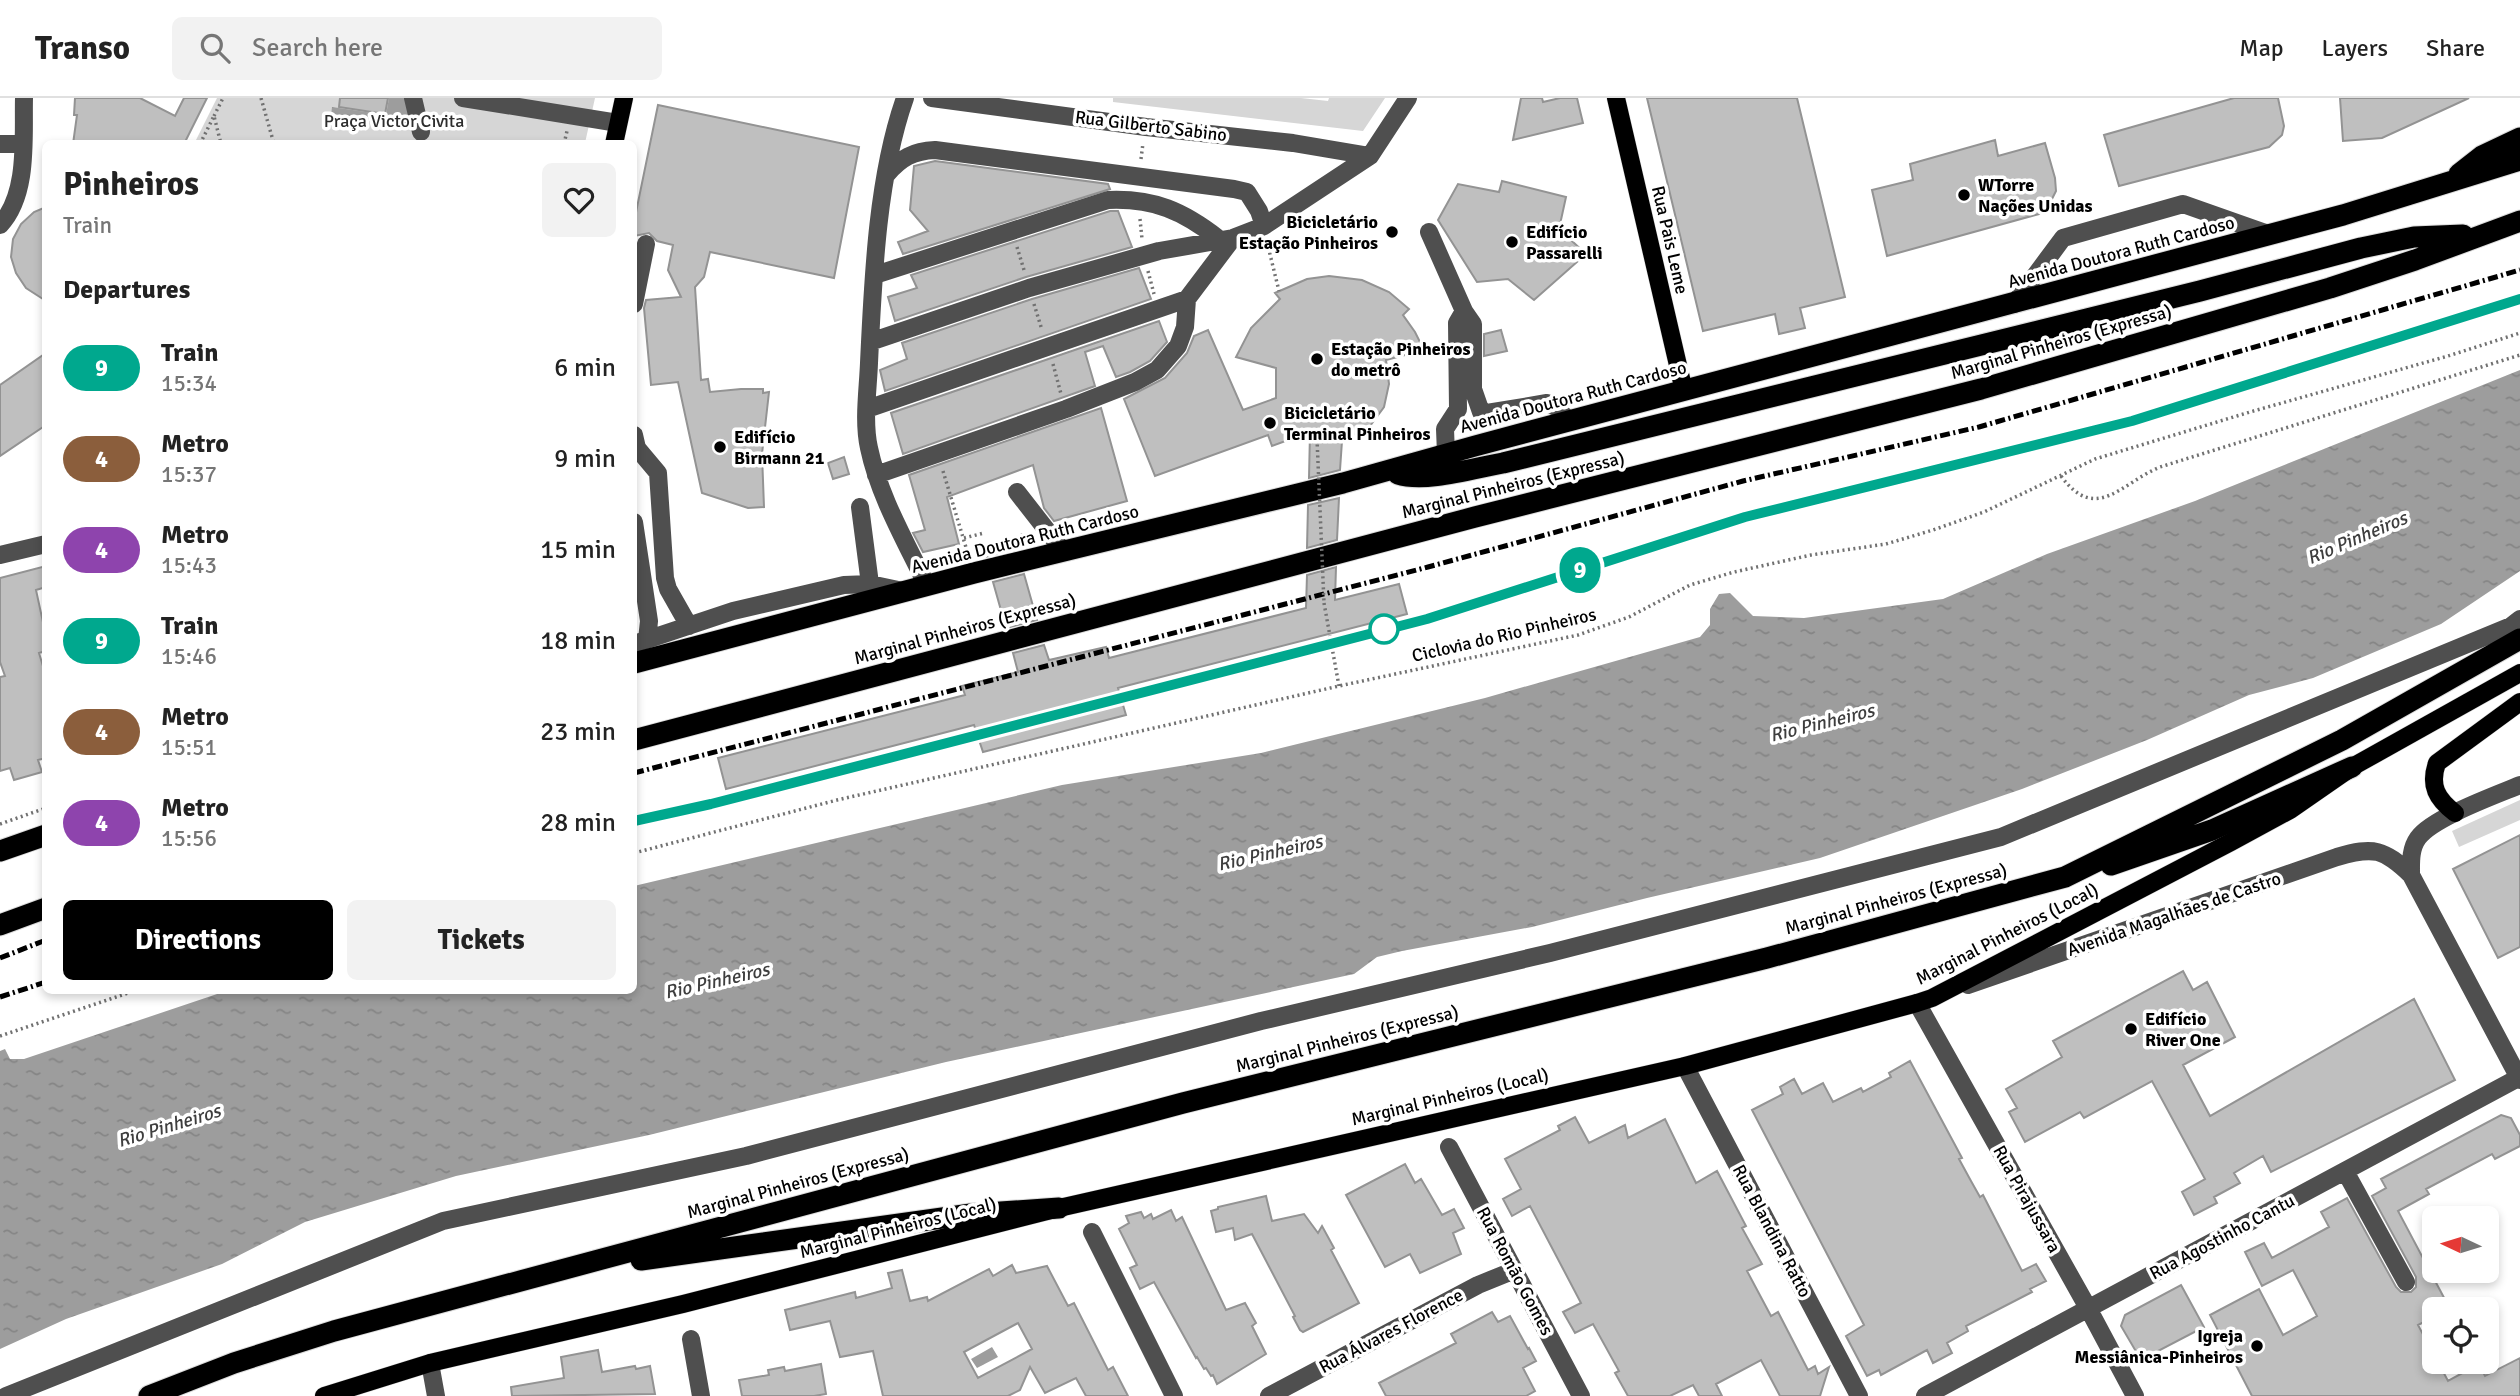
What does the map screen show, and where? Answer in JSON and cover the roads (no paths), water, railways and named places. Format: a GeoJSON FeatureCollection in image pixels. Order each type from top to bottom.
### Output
{"type":"FeatureCollection","features":[{"type":"Feature","properties":{"kind":"highway"},"geometry":{"type":"LineString","coordinates":[[2447,184],[2482,156],[2520,138]]}},
{"type":"Feature","properties":{"kind":"highway","name":"Avenida Doutora Ruth Cardoso"},"geometry":{"type":"LineString","coordinates":[[637,662],[1063,551],[1388,471],[2271,235],[2520,160]]}},
{"type":"Feature","properties":{"kind":"highway","name":"Marginal Pinheiros (Expressa)"},"geometry":{"type":"LineString","coordinates":[[637,739],[1475,517],[1981,389],[2330,288],[2520,221]]}},
{"type":"Feature","properties":{"kind":"highway"},"geometry":{"type":"LineString","coordinates":[[1388,471],[1406,476],[1435,475],[1503,463],[2187,295],[2361,248],[2414,237],[2483,234]]}},
{"type":"Feature","properties":{"kind":"highway","name":"Marginal Pinheiros (Expressa)"},"geometry":{"type":"LineString","coordinates":[[149,1396],[234,1363],[334,1331],[1184,1103],[1767,958],[2065,877],[2342,740],[2520,639]]}},
{"type":"Feature","properties":{"kind":"highway"},"geometry":{"type":"LineString","coordinates":[[2065,877],[2143,856],[2212,830],[2352,767]]}},
{"type":"Feature","properties":{"kind":"highway"},"geometry":{"type":"LineString","coordinates":[[0,851],[42,836]]}},
{"type":"Feature","properties":{"kind":"highway"},"geometry":{"type":"LineString","coordinates":[[0,925],[42,909]]}},
{"type":"Feature","properties":{"kind":"highway"},"geometry":{"type":"LineString","coordinates":[[580,1265],[658,1258],[971,1214],[1059,1208]]}},
{"type":"Feature","properties":{"kind":"main road"},"geometry":{"type":"LineString","coordinates":[[615,140],[624,98]]}},
{"type":"Feature","properties":{"kind":"main road","name":"Rua Pais Leme"},"geometry":{"type":"LineString","coordinates":[[1616,98],[1684,391]]}},
{"type":"Feature","properties":{"kind":"main road","name":"Marginal Pinheiros (Local)"},"geometry":{"type":"LineString","coordinates":[[324,1396],[430,1363],[683,1304],[1059,1208],[1685,1066],[1924,1001],[2290,810],[2352,767],[2520,673]]}},
{"type":"Feature","properties":{"kind":"main road"},"geometry":{"type":"LineString","coordinates":[[2455,813],[2445,805],[2433,787],[2437,763],[2520,702]]}},
{"type":"Feature","properties":{"kind":"street"},"geometry":{"type":"LineString","coordinates":[[0,225],[6,204],[18,187],[24,98]]}},
{"type":"Feature","properties":{"kind":"street"},"geometry":{"type":"LineString","coordinates":[[413,98],[421,132]]}},
{"type":"Feature","properties":{"kind":"street"},"geometry":{"type":"LineString","coordinates":[[463,98],[618,123]]}},
{"type":"Feature","properties":{"kind":"street"},"geometry":{"type":"LineString","coordinates":[[640,642],[733,611],[844,585],[870,584],[917,589],[876,475],[868,444],[867,409],[875,275],[886,175],[905,98]]}},
{"type":"Feature","properties":{"kind":"street","name":"Rua Gilberto Sabino"},"geometry":{"type":"LineString","coordinates":[[932,98],[1146,127],[1293,143],[1370,156]]}},
{"type":"Feature","properties":{"kind":"street"},"geometry":{"type":"LineString","coordinates":[[870,342],[1029,288],[1159,251],[1226,239],[1264,226],[1370,156],[1408,98]]}},
{"type":"Feature","properties":{"kind":"street"},"geometry":{"type":"LineString","coordinates":[[0,144],[22,144]]}},
{"type":"Feature","properties":{"kind":"street"},"geometry":{"type":"LineString","coordinates":[[886,175],[907,155],[935,150],[1247,192],[1259,211],[1264,226]]}},
{"type":"Feature","properties":{"kind":"street"},"geometry":{"type":"LineString","coordinates":[[875,275],[1108,200],[1130,199],[1169,208],[1226,239]]}},
{"type":"Feature","properties":{"kind":"street"},"geometry":{"type":"LineString","coordinates":[[2014,304],[2063,239],[2183,204],[2271,235]]}},
{"type":"Feature","properties":{"kind":"street"},"geometry":{"type":"LineString","coordinates":[[1429,232],[1464,311],[1474,324],[1473,389],[1481,412],[1548,403],[1556,407],[1569,421]]}},
{"type":"Feature","properties":{"kind":"street"},"geometry":{"type":"LineString","coordinates":[[876,475],[1066,409],[1135,382],[1157,370],[1178,346],[1185,327],[1187,299],[1226,239]]}},
{"type":"Feature","properties":{"kind":"street"},"geometry":{"type":"LineString","coordinates":[[637,289],[646,244]]}},
{"type":"Feature","properties":{"kind":"street"},"geometry":{"type":"LineString","coordinates":[[867,409],[1187,299]]}},
{"type":"Feature","properties":{"kind":"street"},"geometry":{"type":"LineString","coordinates":[[1447,454],[1445,429],[1458,409],[1457,323],[1464,311]]}},
{"type":"Feature","properties":{"kind":"street"},"geometry":{"type":"LineString","coordinates":[[637,450],[658,473],[665,578],[668,589],[689,626]]}},
{"type":"Feature","properties":{"kind":"street"},"geometry":{"type":"LineString","coordinates":[[1017,492],[1063,551]]}},
{"type":"Feature","properties":{"kind":"street"},"geometry":{"type":"LineString","coordinates":[[860,507],[870,584]]}},
{"type":"Feature","properties":{"kind":"street"},"geometry":{"type":"LineString","coordinates":[[637,542],[649,621],[640,642]]}},
{"type":"Feature","properties":{"kind":"street"},"geometry":{"type":"LineString","coordinates":[[0,555],[42,545]]}},
{"type":"Feature","properties":{"kind":"street"},"geometry":{"type":"LineString","coordinates":[[6,1396],[443,1221],[746,1156],[1261,1021],[1550,953],[2001,837],[2511,626],[2520,619]]}},
{"type":"Feature","properties":{"kind":"street"},"geometry":{"type":"LineString","coordinates":[[2520,785],[2455,813],[2419,836],[2411,856],[2411,875],[2520,1078]]}},
{"type":"Feature","properties":{"kind":"street","name":"Avenida Magalhães de Castro"},"geometry":{"type":"LineString","coordinates":[[1924,1001],[2358,851],[2375,851],[2393,858],[2411,875]]}},
{"type":"Feature","properties":{"kind":"street","name":"Rua Pirajussara"},"geometry":{"type":"LineString","coordinates":[[1924,1001],[2135,1396]]}},
{"type":"Feature","properties":{"kind":"street","name":"Rua Blandina Ratto"},"geometry":{"type":"LineString","coordinates":[[1685,1066],[1859,1396]]}},
{"type":"Feature","properties":{"kind":"street","name":"Rua Agostinho Cantu"},"geometry":{"type":"LineString","coordinates":[[1924,1396],[2520,1078]]}},
{"type":"Feature","properties":{"kind":"street","name":"Rua Romão Gomes"},"geometry":{"type":"LineString","coordinates":[[1448,1147],[1581,1396]]}},
{"type":"Feature","properties":{"kind":"street"},"geometry":{"type":"LineString","coordinates":[[2345,1171],[2406,1282]]}},
{"type":"Feature","properties":{"kind":"street"},"geometry":{"type":"LineString","coordinates":[[1092,1232],[1174,1396]]}},
{"type":"Feature","properties":{"kind":"street","name":"Rua Álvares Florence"},"geometry":{"type":"LineString","coordinates":[[1269,1396],[1478,1285],[1515,1270]]}},
{"type":"Feature","properties":{"kind":"street"},"geometry":{"type":"LineString","coordinates":[[691,1339],[701,1396]]}},
{"type":"Feature","properties":{"kind":"street"},"geometry":{"type":"LineString","coordinates":[[430,1363],[436,1396]]}},
{"type":"Feature","properties":{"kind":"water"},"geometry":{"type":"Polygon","coordinates":[[[389,98],[411,98],[418,130],[331,116],[332,107],[386,115],[389,98]]]}},
{"type":"Feature","properties":{"kind":"water","name":"Rio Pinheiros"},"geometry":{"type":"Polygon","coordinates":[[[2520,370],[2520,571],[2441,624],[2313,678],[2249,695],[2147,740],[2022,789],[1820,858],[1532,927],[1377,957],[1354,974],[946,1062],[649,1135],[456,1176],[305,1222],[222,1264],[66,1319],[0,1349],[0,1051],[5,1049],[10,1059],[24,1059],[217,994],[637,994],[637,885],[1062,785],[1261,753],[1485,698],[1700,637],[1710,625],[1710,609],[1719,594],[1730,593],[1753,616],[1804,618],[1943,599],[2047,554],[2195,501],[2520,370]]]}},
{"type":"Feature","properties":{"kind":"water"},"geometry":{"type":"Polygon","coordinates":[[[992,1347],[998,1357],[977,1368],[971,1359],[992,1347]]]}},
{"type":"Feature","properties":{"kind":"railway"},"geometry":{"type":"LineString","coordinates":[[637,772],[1428,567],[1743,481],[1979,427],[2520,270]]}},
{"type":"Feature","properties":{"kind":"railway"},"geometry":{"type":"LineString","coordinates":[[637,820],[711,804],[1427,619],[1745,517],[2132,421],[2520,299]]}},
{"type":"Feature","properties":{"kind":"railway"},"geometry":{"type":"LineString","coordinates":[[0,958],[42,942]]}},
{"type":"Feature","properties":{"kind":"railway"},"geometry":{"type":"LineString","coordinates":[[0,997],[42,983]]}},
{"type":"Feature","properties":{"kind":"train","name":"9"},"geometry":{"type":"LineString","coordinates":[[637,820],[711,804],[1427,619],[1745,517],[2037,447],[2132,421],[2520,299]]}},
{"type":"Feature","properties":{"kind":"place","name":"WTorre Nações Unidas"},"geometry":{"type":"Point","coordinates":[1964,195]}},
{"type":"Feature","properties":{"kind":"place","name":"Bicicletário Estação Pinheiros"},"geometry":{"type":"Point","coordinates":[1392,232]}},
{"type":"Feature","properties":{"kind":"place","name":"Edifício Passarelli"},"geometry":{"type":"Point","coordinates":[1512,242]}},
{"type":"Feature","properties":{"kind":"place","name":"Estação Pinheiros do metrô"},"geometry":{"type":"Point","coordinates":[1317,359]}},
{"type":"Feature","properties":{"kind":"place","name":"Bicicletário Terminal Pinheiros"},"geometry":{"type":"Point","coordinates":[1270,423]}},
{"type":"Feature","properties":{"kind":"place","name":"Edifício Birmann 21"},"geometry":{"type":"Point","coordinates":[720,447]}},
{"type":"Feature","properties":{"kind":"place","name":"Edifício River One"},"geometry":{"type":"Point","coordinates":[2131,1029]}},
{"type":"Feature","properties":{"kind":"place","name":"Igreja Messiânica-Pinheiros"},"geometry":{"type":"Point","coordinates":[2257,1346]}},
{"type":"Feature","properties":{"kind":"park label","name":"Praça Victor Civita"},"geometry":{"type":"Point","coordinates":[394,121]}}]}
